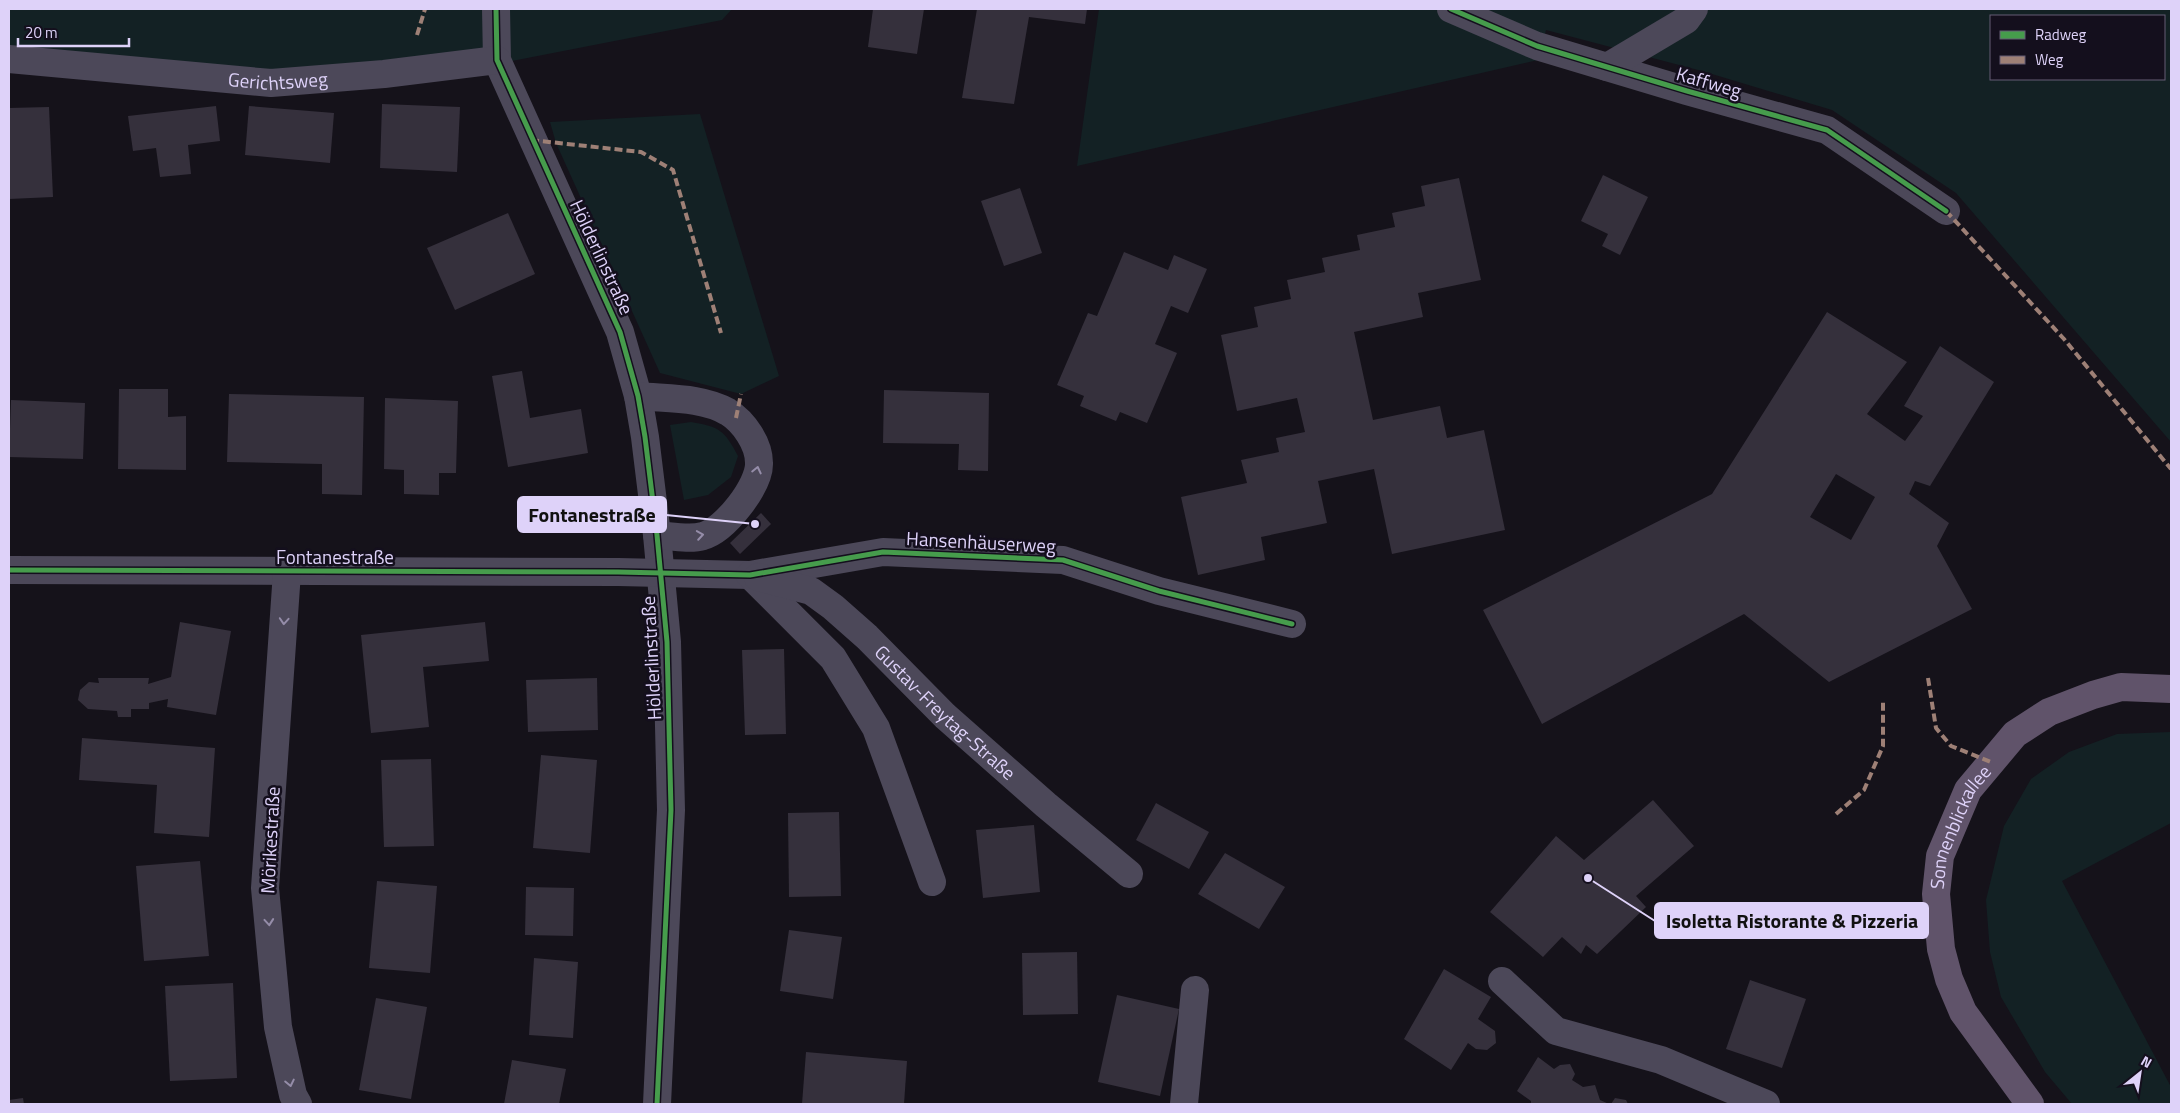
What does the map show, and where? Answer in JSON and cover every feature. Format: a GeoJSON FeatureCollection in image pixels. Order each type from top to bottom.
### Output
{"type":"FeatureCollection","features":[{"type":"Feature","properties":{"kind":"main road","name":"Sonnenblickallee"},"geometry":{"type":"LineString","coordinates":[[2030,1104],[1963,1012],[1949,979],[1942,949],[1936,894],[1940,856],[1968,790],[2014,734],[2050,712],[2093,695],[2121,688],[2171,689]]}},
{"type":"Feature","properties":{"kind":"street"},"geometry":{"type":"LineString","coordinates":[[496,9],[497,60]]}},
{"type":"Feature","properties":{"kind":"street","name":"Kaffweg"},"geometry":{"type":"LineString","coordinates":[[1451,9],[1537,46],[1827,130],[1946,211]]}},
{"type":"Feature","properties":{"kind":"street"},"geometry":{"type":"LineString","coordinates":[[1607,67],[1686,20],[1694,9]]}},
{"type":"Feature","properties":{"kind":"street","name":"Gerichtsweg"},"geometry":{"type":"LineString","coordinates":[[9,59],[271,83],[384,74],[497,60]]}},
{"type":"Feature","properties":{"kind":"street","name":"Hölderlinstraße"},"geometry":{"type":"LineString","coordinates":[[497,60],[531,140],[620,332],[638,396],[657,536],[667,642],[671,810],[657,1104]]}},
{"type":"Feature","properties":{"kind":"street"},"geometry":{"type":"LineString","coordinates":[[638,396],[704,403],[727,412],[743,425],[753,443],[760,464],[753,485],[734,512],[716,529],[703,536],[657,536]]}},
{"type":"Feature","properties":{"kind":"street","name":"Hansenhäuserweg"},"geometry":{"type":"LineString","coordinates":[[661,573],[750,575],[884,552],[1063,560],[1159,591],[1292,624]]}},
{"type":"Feature","properties":{"kind":"street","name":"Fontanestraße"},"geometry":{"type":"LineString","coordinates":[[9,570],[661,573]]}},
{"type":"Feature","properties":{"kind":"street","name":"Mörikestraße"},"geometry":{"type":"LineString","coordinates":[[287,572],[266,888],[278,1026],[293,1095],[298,1104]]}},
{"type":"Feature","properties":{"kind":"street"},"geometry":{"type":"LineString","coordinates":[[750,575],[833,658],[876,728],[932,882]]}},
{"type":"Feature","properties":{"kind":"street","name":"Gustav-Freytag-Straße"},"geometry":{"type":"LineString","coordinates":[[750,575],[811,591],[833,607],[867,637],[945,716],[1046,805],[1129,874]]}},
{"type":"Feature","properties":{"kind":"street"},"geometry":{"type":"LineString","coordinates":[[1502,982],[1556,1031],[1661,1060],[1766,1104]]}},
{"type":"Feature","properties":{"kind":"street"},"geometry":{"type":"LineString","coordinates":[[1184,1104],[1195,990]]}},
{"type":"Feature","properties":{"kind":"shaded area"},"geometry":{"type":"Polygon","coordinates":[[[9,9],[732,9],[722,20],[502,63],[272,74],[9,56],[9,9]]]}},
{"type":"Feature","properties":{"kind":"shaded area"},"geometry":{"type":"Polygon","coordinates":[[[1099,9],[2171,9],[2171,442],[1956,193],[1832,110],[1702,71],[1546,30],[1538,60],[1077,166],[1099,9]]]}},
{"type":"Feature","properties":{"kind":"shaded area"},"geometry":{"type":"Polygon","coordinates":[[[700,114],[779,376],[741,394],[660,373],[556,143],[550,122],[700,114]]]}},
{"type":"Feature","properties":{"kind":"shaded area"},"geometry":{"type":"Polygon","coordinates":[[[691,422],[709,426],[720,431],[729,440],[738,456],[731,477],[708,495],[684,500],[670,425],[691,422]]]}},
{"type":"Feature","properties":{"kind":"shaded area"},"geometry":{"type":"Polygon","coordinates":[[[2171,732],[2171,823],[2062,881],[2171,1087],[2171,1104],[2072,1104],[2045,1072],[2001,997],[1990,952],[1986,900],[2004,826],[2031,779],[2069,752],[2117,734],[2171,732]]]}},
{"type":"Feature","properties":{"kind":"building"},"geometry":{"type":"Polygon","coordinates":[[[873,9],[924,9],[917,54],[868,47],[873,9]]]}},
{"type":"Feature","properties":{"kind":"building"},"geometry":{"type":"Polygon","coordinates":[[[977,9],[1087,9],[1085,24],[1029,17],[1014,104],[962,98],[977,9]]]}},
{"type":"Feature","properties":{"kind":"building"},"geometry":{"type":"Polygon","coordinates":[[[382,104],[460,107],[457,172],[380,168],[382,104]]]}},
{"type":"Feature","properties":{"kind":"building"},"geometry":{"type":"Polygon","coordinates":[[[216,106],[220,141],[188,145],[191,174],[160,177],[156,148],[133,151],[128,116],[216,106]]]}},
{"type":"Feature","properties":{"kind":"building"},"geometry":{"type":"Polygon","coordinates":[[[249,106],[334,113],[330,163],[245,155],[249,106]]]}},
{"type":"Feature","properties":{"kind":"building"},"geometry":{"type":"Polygon","coordinates":[[[49,107],[53,197],[9,199],[9,108],[49,107]]]}},
{"type":"Feature","properties":{"kind":"building"},"geometry":{"type":"Polygon","coordinates":[[[1603,175],[1648,197],[1620,255],[1602,246],[1608,234],[1581,221],[1603,175]]]}},
{"type":"Feature","properties":{"kind":"building"},"geometry":{"type":"Polygon","coordinates":[[[1459,178],[1481,280],[1418,293],[1423,317],[1354,332],[1373,420],[1440,406],[1447,438],[1484,430],[1505,530],[1392,554],[1374,469],[1318,481],[1327,523],[1261,537],[1265,560],[1198,575],[1181,497],[1247,483],[1241,460],[1279,452],[1276,438],[1305,432],[1297,398],[1237,411],[1221,335],[1258,327],[1254,307],[1291,299],[1287,280],[1325,272],[1322,258],[1360,250],[1357,235],[1395,227],[1392,213],[1425,206],[1421,186],[1459,178]]]}},
{"type":"Feature","properties":{"kind":"building"},"geometry":{"type":"Polygon","coordinates":[[[1020,188],[1042,253],[1004,266],[981,201],[1020,188]]]}},
{"type":"Feature","properties":{"kind":"building"},"geometry":{"type":"Polygon","coordinates":[[[508,213],[535,274],[455,310],[427,248],[508,213]]]}},
{"type":"Feature","properties":{"kind":"building"},"geometry":{"type":"Polygon","coordinates":[[[1124,252],[1168,270],[1174,255],[1207,269],[1188,313],[1171,306],[1155,344],[1177,353],[1147,423],[1120,412],[1116,421],[1080,406],[1084,396],[1057,385],[1088,313],[1097,316],[1124,252]]]}},
{"type":"Feature","properties":{"kind":"building"},"geometry":{"type":"Polygon","coordinates":[[[1827,312],[1907,362],[1867,414],[1905,441],[1923,416],[1904,406],[1940,346],[1994,382],[1930,486],[1915,481],[1909,494],[1949,523],[1937,546],[1972,609],[1829,682],[1744,614],[1542,724],[1483,610],[1712,494],[1827,312]],[[1836,474],[1810,517],[1851,540],[1875,497],[1836,474]]]}},
{"type":"Feature","properties":{"kind":"building"},"geometry":{"type":"Polygon","coordinates":[[[522,371],[530,418],[581,409],[588,453],[508,467],[492,376],[522,371]]]}},
{"type":"Feature","properties":{"kind":"building"},"geometry":{"type":"Polygon","coordinates":[[[119,389],[168,389],[168,417],[186,416],[186,470],[118,469],[119,389]]]}},
{"type":"Feature","properties":{"kind":"building"},"geometry":{"type":"Polygon","coordinates":[[[884,390],[989,393],[988,471],[958,470],[959,444],[883,443],[884,390]]]}},
{"type":"Feature","properties":{"kind":"building"},"geometry":{"type":"Polygon","coordinates":[[[229,394],[364,397],[362,495],[322,494],[322,464],[227,462],[229,394]]]}},
{"type":"Feature","properties":{"kind":"building"},"geometry":{"type":"Polygon","coordinates":[[[385,398],[458,401],[456,473],[439,473],[439,495],[404,494],[404,470],[384,469],[385,398]]]}},
{"type":"Feature","properties":{"kind":"building"},"geometry":{"type":"Polygon","coordinates":[[[11,400],[85,403],[83,459],[9,457],[11,400]]]}},
{"type":"Feature","properties":{"kind":"building"},"geometry":{"type":"Polygon","coordinates":[[[761,513],[771,524],[740,554],[730,543],[761,513]]]}},
{"type":"Feature","properties":{"kind":"building"},"geometry":{"type":"Polygon","coordinates":[[[180,622],[231,631],[216,715],[167,707],[168,699],[149,703],[149,709],[131,709],[131,717],[118,717],[117,711],[88,709],[78,700],[80,690],[89,682],[99,683],[98,678],[149,678],[148,684],[171,677],[180,622]]]}},
{"type":"Feature","properties":{"kind":"building"},"geometry":{"type":"Polygon","coordinates":[[[485,622],[489,661],[423,667],[429,727],[371,733],[361,635],[485,622]]]}},
{"type":"Feature","properties":{"kind":"building"},"geometry":{"type":"Polygon","coordinates":[[[784,649],[786,734],[745,735],[742,650],[784,649]]]}},
{"type":"Feature","properties":{"kind":"building"},"geometry":{"type":"Polygon","coordinates":[[[597,678],[598,730],[528,732],[526,680],[597,678]]]}},
{"type":"Feature","properties":{"kind":"building"},"geometry":{"type":"Polygon","coordinates":[[[82,738],[215,748],[209,837],[154,833],[157,785],[79,780],[82,738]]]}},
{"type":"Feature","properties":{"kind":"building"},"geometry":{"type":"Polygon","coordinates":[[[541,755],[597,760],[590,853],[533,848],[541,755]]]}},
{"type":"Feature","properties":{"kind":"building"},"geometry":{"type":"Polygon","coordinates":[[[431,759],[434,846],[384,847],[381,760],[431,759]]]}},
{"type":"Feature","properties":{"kind":"building"},"geometry":{"type":"Polygon","coordinates":[[[1653,800],[1694,846],[1636,896],[1646,907],[1597,954],[1586,945],[1581,954],[1562,937],[1543,957],[1490,912],[1556,836],[1584,860],[1653,800]]]}},
{"type":"Feature","properties":{"kind":"building"},"geometry":{"type":"Polygon","coordinates":[[[1156,803],[1209,832],[1189,869],[1136,840],[1156,803]]]}},
{"type":"Feature","properties":{"kind":"building"},"geometry":{"type":"Polygon","coordinates":[[[839,812],[841,896],[789,897],[788,813],[839,812]]]}},
{"type":"Feature","properties":{"kind":"building"},"geometry":{"type":"Polygon","coordinates":[[[1034,825],[1040,892],[983,898],[976,830],[1034,825]]]}},
{"type":"Feature","properties":{"kind":"building"},"geometry":{"type":"Polygon","coordinates":[[[1225,853],[1285,887],[1259,929],[1198,894],[1225,853]]]}},
{"type":"Feature","properties":{"kind":"building"},"geometry":{"type":"Polygon","coordinates":[[[200,861],[209,956],[144,961],[136,866],[200,861]]]}},
{"type":"Feature","properties":{"kind":"building"},"geometry":{"type":"Polygon","coordinates":[[[377,881],[437,886],[430,973],[369,968],[377,881]]]}},
{"type":"Feature","properties":{"kind":"building"},"geometry":{"type":"Polygon","coordinates":[[[526,887],[574,888],[573,936],[525,935],[526,887]]]}},
{"type":"Feature","properties":{"kind":"building"},"geometry":{"type":"Polygon","coordinates":[[[789,930],[842,937],[833,999],[780,991],[789,930]]]}},
{"type":"Feature","properties":{"kind":"building"},"geometry":{"type":"Polygon","coordinates":[[[1077,952],[1078,1014],[1023,1015],[1022,953],[1077,952]]]}},
{"type":"Feature","properties":{"kind":"building"},"geometry":{"type":"Polygon","coordinates":[[[534,958],[578,962],[573,1038],[529,1035],[534,958]]]}},
{"type":"Feature","properties":{"kind":"building"},"geometry":{"type":"Polygon","coordinates":[[[1444,969],[1491,997],[1478,1019],[1495,1031],[1496,1043],[1487,1050],[1476,1049],[1468,1043],[1451,1070],[1404,1039],[1444,969]]]}},
{"type":"Feature","properties":{"kind":"building"},"geometry":{"type":"Polygon","coordinates":[[[1750,980],[1806,999],[1782,1068],[1726,1049],[1750,980]]]}},
{"type":"Feature","properties":{"kind":"building"},"geometry":{"type":"Polygon","coordinates":[[[233,983],[237,1078],[170,1081],[165,986],[233,983]]]}},
{"type":"Feature","properties":{"kind":"building"},"geometry":{"type":"Polygon","coordinates":[[[1117,995],[1179,1009],[1160,1096],[1098,1082],[1117,995]]]}},
{"type":"Feature","properties":{"kind":"building"},"geometry":{"type":"Polygon","coordinates":[[[376,998],[427,1007],[411,1099],[359,1090],[376,998]]]}},
{"type":"Feature","properties":{"kind":"building"},"geometry":{"type":"Polygon","coordinates":[[[806,1052],[907,1061],[904,1104],[802,1104],[806,1052]]]}},
{"type":"Feature","properties":{"kind":"building"},"geometry":{"type":"Polygon","coordinates":[[[1538,1057],[1554,1069],[1560,1065],[1570,1064],[1575,1074],[1572,1080],[1583,1087],[1595,1085],[1600,1100],[1609,1104],[1531,1104],[1531,1101],[1517,1091],[1538,1057]]]}},
{"type":"Feature","properties":{"kind":"building"},"geometry":{"type":"Polygon","coordinates":[[[512,1060],[566,1069],[559,1104],[504,1104],[512,1060]]]}},
{"type":"Feature","properties":{"kind":"building"},"geometry":{"type":"Polygon","coordinates":[[[23,1098],[24,1104],[9,1104],[9,1100],[23,1098]]]}},
{"type":"Feature","properties":{"kind":"building"},"geometry":{"type":"Polygon","coordinates":[[[1615,1098],[1626,1100],[1628,1104],[1611,1104],[1615,1098]]]}},
{"type":"Feature","properties":{"kind":"marked path"},"geometry":{"type":"LineString","coordinates":[[417,35],[425,9]]}},
{"type":"Feature","properties":{"kind":"marked path"},"geometry":{"type":"LineString","coordinates":[[531,140],[641,152],[673,170],[721,333]]}},
{"type":"Feature","properties":{"kind":"marked path"},"geometry":{"type":"LineString","coordinates":[[1946,211],[2064,339],[2171,469]]}},
{"type":"Feature","properties":{"kind":"marked path"},"geometry":{"type":"LineString","coordinates":[[736,418],[741,394]]}},
{"type":"Feature","properties":{"kind":"marked path"},"geometry":{"type":"LineString","coordinates":[[1928,678],[1936,728],[1951,746],[1991,762]]}},
{"type":"Feature","properties":{"kind":"marked path"},"geometry":{"type":"LineString","coordinates":[[1836,814],[1864,790],[1883,746],[1883,699]]}},
{"type":"Feature","properties":{"kind":"cycle path"},"geometry":{"type":"LineString","coordinates":[[496,9],[497,60],[620,332],[638,396],[645,437],[667,642],[671,810],[657,1104]]}},
{"type":"Feature","properties":{"kind":"cycle path"},"geometry":{"type":"LineString","coordinates":[[1451,9],[1537,46],[1827,130],[1946,211]]}},
{"type":"Feature","properties":{"kind":"cycle path"},"geometry":{"type":"LineString","coordinates":[[9,570],[618,572],[750,575],[883,552],[1063,560],[1159,591],[1292,624]]}},
{"type":"Feature","properties":{"kind":"place","name":"Fontanestraße"},"geometry":{"type":"Point","coordinates":[755,524]}},
{"type":"Feature","properties":{"kind":"place","name":"Isoletta Ristorante & Pizzeria"},"geometry":{"type":"Point","coordinates":[1588,878]}}]}
